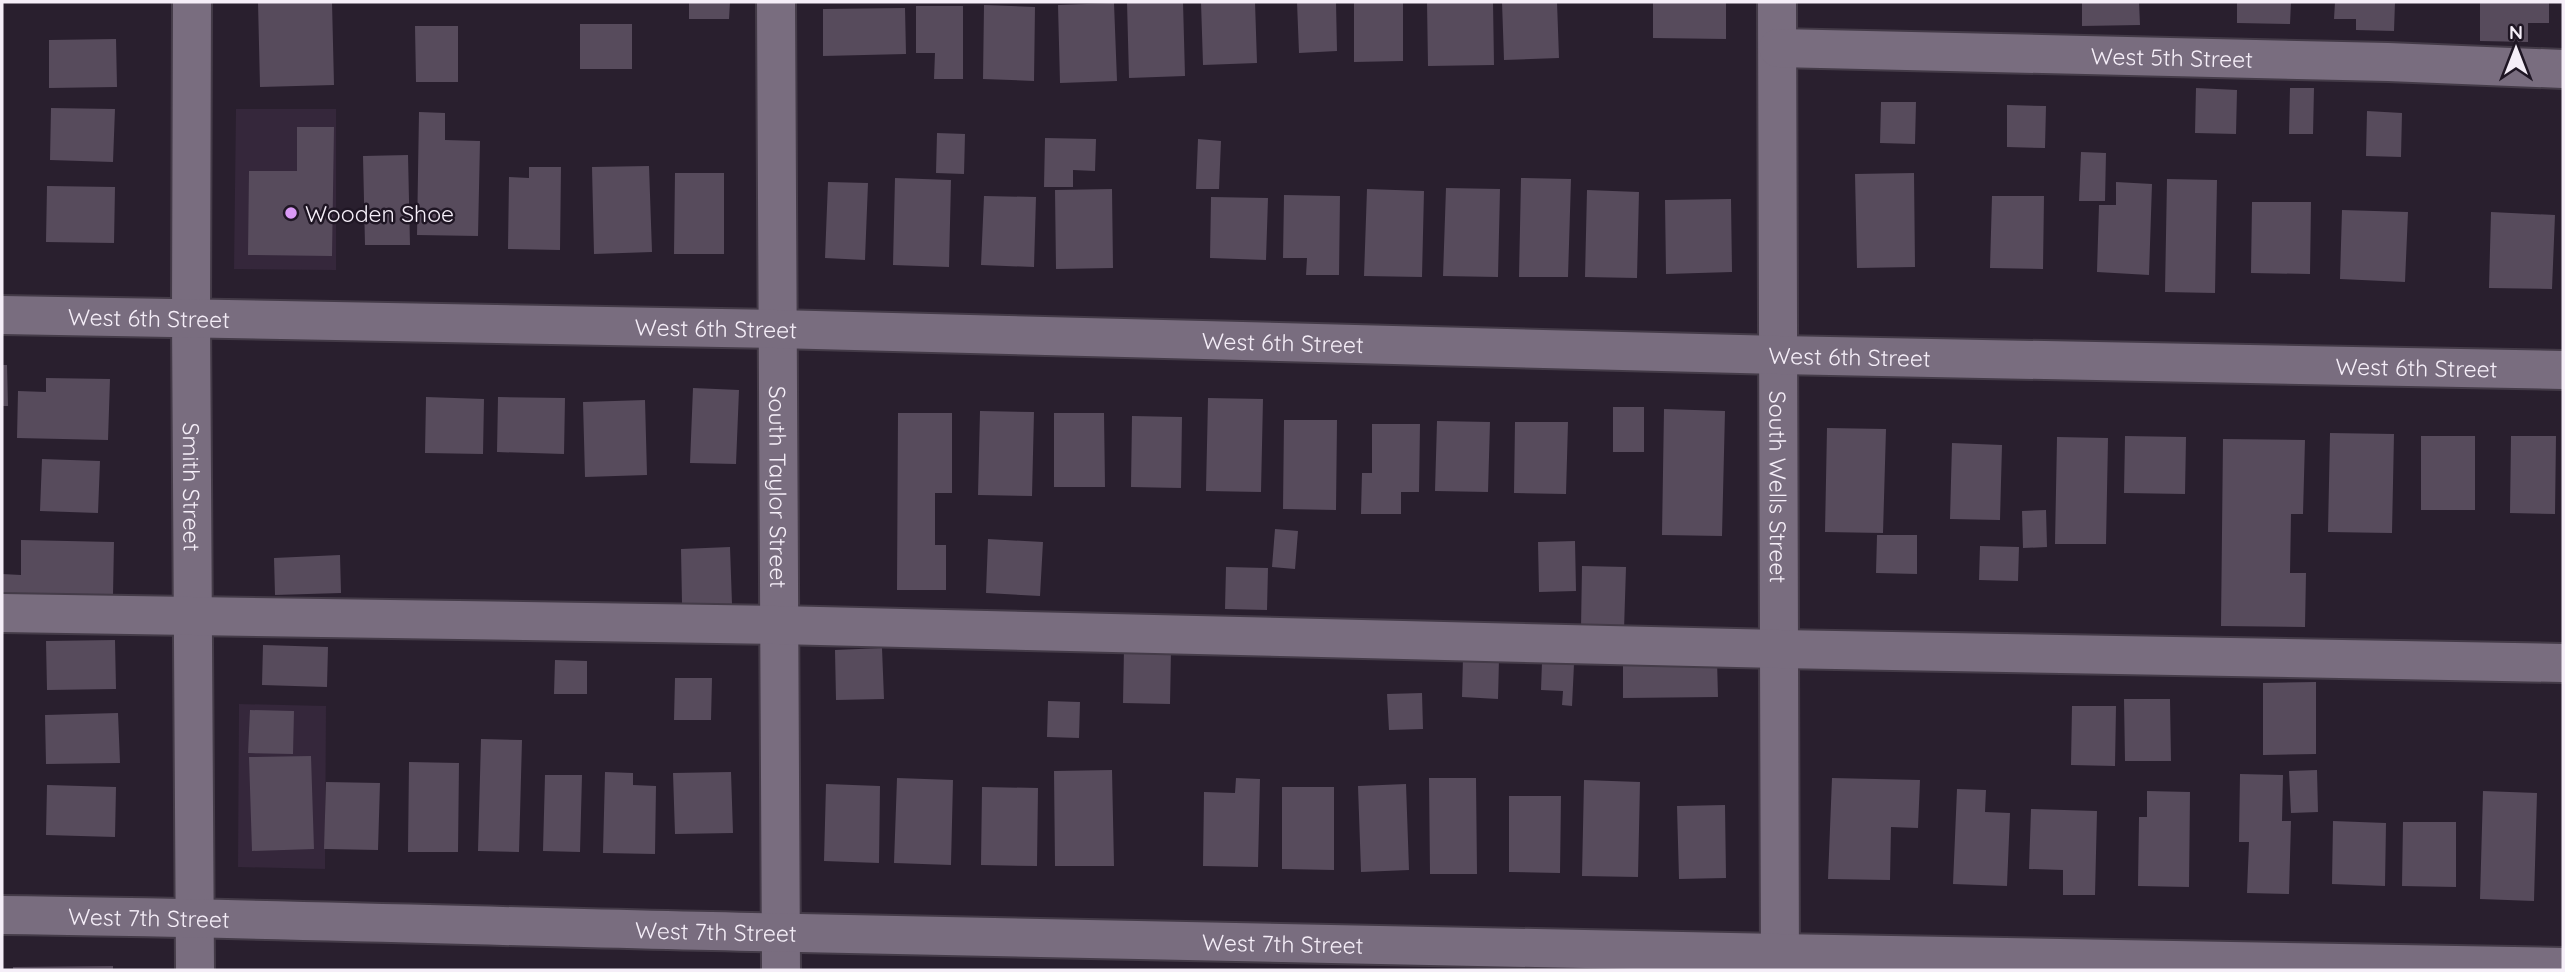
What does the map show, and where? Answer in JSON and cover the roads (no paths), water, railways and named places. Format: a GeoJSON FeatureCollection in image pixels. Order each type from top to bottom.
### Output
{"type":"FeatureCollection","features":[{"type":"Feature","properties":{"kind":"street","name":"Smith Street"},"geometry":{"type":"LineString","coordinates":[[192,2],[195,970]]}},
{"type":"Feature","properties":{"kind":"street","name":"South Taylor Street"},"geometry":{"type":"LineString","coordinates":[[776,2],[781,952]]}},
{"type":"Feature","properties":{"kind":"street","name":"South Wells Street"},"geometry":{"type":"LineString","coordinates":[[1777,2],[1780,962]]}},
{"type":"Feature","properties":{"kind":"street","name":"West 5th Street"},"geometry":{"type":"LineString","coordinates":[[1778,48],[2332,60],[2563,69]]}},
{"type":"Feature","properties":{"kind":"street","name":"West 6th Street"},"geometry":{"type":"LineString","coordinates":[[2,314],[777,329],[1779,355],[2563,370]]}},
{"type":"Feature","properties":{"kind":"street"},"geometry":{"type":"LineString","coordinates":[[2,613],[778,625],[1779,649],[2563,663]]}},
{"type":"Feature","properties":{"kind":"street","name":"West 7th Street"},"geometry":{"type":"LineString","coordinates":[[2,915],[195,917],[781,952],[2563,967]]}},
{"type":"Feature","properties":{"kind":"place","name":"Wooden Shoe"},"geometry":{"type":"Point","coordinates":[291,213]}}]}
